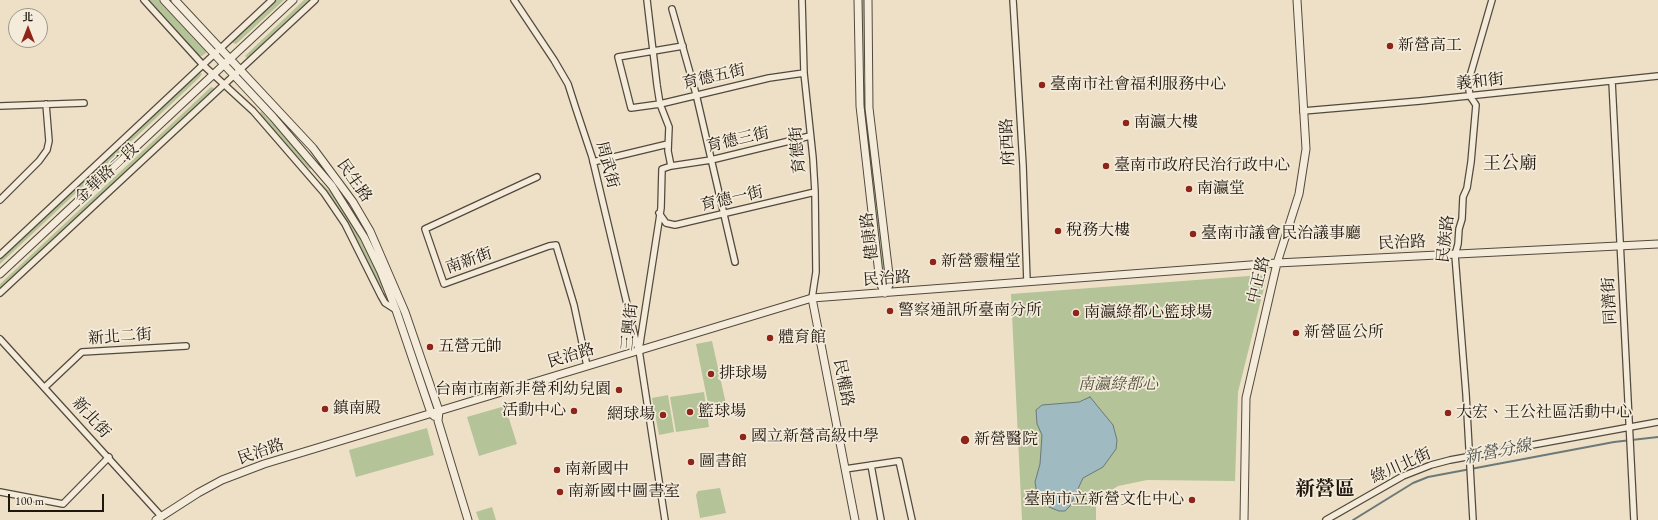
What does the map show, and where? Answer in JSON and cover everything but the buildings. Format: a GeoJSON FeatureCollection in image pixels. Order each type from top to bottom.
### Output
{"type":"FeatureCollection","features":[{"type":"Feature","properties":{"kind":"street","name":"民生路"},"geometry":{"type":"LineString","coordinates":[[144,0],[203,65],[223,85],[254,111],[324,193],[345,224],[383,300],[396,310]]}},
{"type":"Feature","properties":{"kind":"street","name":"民生路"},"geometry":{"type":"LineString","coordinates":[[164,0],[217,52],[229,58],[313,148],[353,202],[370,231],[405,312],[468,520]]}},
{"type":"Feature","properties":{"kind":"street","name":"民生路"},"geometry":{"type":"LineString","coordinates":[[175,0],[217,52],[233,75],[273,117],[332,186],[364,237],[381,272],[435,412]]}},
{"type":"Feature","properties":{"kind":"street","name":"金華路二段"},"geometry":{"type":"LineString","coordinates":[[0,255],[272,0]]}},
{"type":"Feature","properties":{"kind":"street","name":"金華路二段"},"geometry":{"type":"LineString","coordinates":[[0,274],[213,75],[229,58],[293,0]]}},
{"type":"Feature","properties":{"kind":"street","name":"金華路二段"},"geometry":{"type":"LineString","coordinates":[[0,293],[233,75],[316,0]]}},
{"type":"Feature","properties":{"kind":"street","name":"周武街"},"geometry":{"type":"LineString","coordinates":[[514,0],[554,60],[568,84],[594,162],[638,350]]}},
{"type":"Feature","properties":{"kind":"street"},"geometry":{"type":"LineString","coordinates":[[647,0],[660,104],[669,127],[668,144],[672,166]]}},
{"type":"Feature","properties":{"kind":"street","name":"育德街"},"geometry":{"type":"LineString","coordinates":[[802,0],[804,73],[815,192],[816,272],[812,298]]}},
{"type":"Feature","properties":{"kind":"street","name":"健康路"},"geometry":{"type":"LineString","coordinates":[[858,0],[860,106],[880,283],[885,293]]}},
{"type":"Feature","properties":{"kind":"street","name":"健康路"},"geometry":{"type":"LineString","coordinates":[[868,0],[869,108],[890,282],[885,293]]}},
{"type":"Feature","properties":{"kind":"street","name":"府西路"},"geometry":{"type":"LineString","coordinates":[[1013,0],[1023,165],[1027,282]]}},
{"type":"Feature","properties":{"kind":"street","name":"中正路"},"geometry":{"type":"LineString","coordinates":[[1244,520],[1246,398],[1277,263],[1299,194],[1306,149],[1297,0]]}},
{"type":"Feature","properties":{"kind":"street","name":"民族路"},"geometry":{"type":"LineString","coordinates":[[1473,520],[1470,456],[1455,255],[1458,244],[1458,229],[1462,219],[1463,197],[1467,188],[1471,162],[1476,105],[1470,96],[1468,83],[1492,0]]}},
{"type":"Feature","properties":{"kind":"street"},"geometry":{"type":"LineString","coordinates":[[672,9],[684,46],[696,94],[735,262]]}},
{"type":"Feature","properties":{"kind":"street"},"geometry":{"type":"LineString","coordinates":[[654,50],[684,46]]}},
{"type":"Feature","properties":{"kind":"street","name":"育德五街"},"geometry":{"type":"LineString","coordinates":[[654,50],[618,57],[631,108],[660,104],[696,94],[769,78],[804,73]]}},
{"type":"Feature","properties":{"kind":"street"},"geometry":{"type":"LineString","coordinates":[[859,76],[869,76]]}},
{"type":"Feature","properties":{"kind":"street","name":"義和街"},"geometry":{"type":"LineString","coordinates":[[1304,111],[1612,82],[1658,76]]}},
{"type":"Feature","properties":{"kind":"street","name":"同濟街"},"geometry":{"type":"LineString","coordinates":[[1612,82],[1634,520]]}},
{"type":"Feature","properties":{"kind":"street"},"geometry":{"type":"LineString","coordinates":[[0,106],[84,103]]}},
{"type":"Feature","properties":{"kind":"street"},"geometry":{"type":"LineString","coordinates":[[0,200],[47,150],[49,141],[46,104]]}},
{"type":"Feature","properties":{"kind":"street","name":"育德三街"},"geometry":{"type":"LineString","coordinates":[[672,166],[711,160],[810,136]]}},
{"type":"Feature","properties":{"kind":"street"},"geometry":{"type":"LineString","coordinates":[[594,162],[668,144]]}},
{"type":"Feature","properties":{"kind":"street","name":"三興街"},"geometry":{"type":"LineString","coordinates":[[665,520],[638,350],[661,208],[662,169],[672,166]]}},
{"type":"Feature","properties":{"kind":"street","name":"南新街"},"geometry":{"type":"LineString","coordinates":[[537,177],[425,229],[444,284],[549,246],[556,245],[574,305],[587,366]]}},
{"type":"Feature","properties":{"kind":"street","name":"育德一街"},"geometry":{"type":"LineString","coordinates":[[659,213],[666,223],[675,225],[815,192]]}},
{"type":"Feature","properties":{"kind":"street","name":"民治路"},"geometry":{"type":"LineString","coordinates":[[159,518],[198,493],[247,470],[812,298],[1277,263],[1658,244]]}},
{"type":"Feature","properties":{"kind":"street","name":"民權路"},"geometry":{"type":"LineString","coordinates":[[812,298],[855,520]]}},
{"type":"Feature","properties":{"kind":"street","name":"新北街"},"geometry":{"type":"LineString","coordinates":[[0,339],[109,457],[159,518]]}},
{"type":"Feature","properties":{"kind":"street","name":"新北二街"},"geometry":{"type":"LineString","coordinates":[[45,387],[82,352],[186,346]]}},
{"type":"Feature","properties":{"kind":"street","name":"綠川北街"},"geometry":{"type":"LineString","coordinates":[[1326,520],[1403,476],[1431,465],[1470,456],[1658,422]]}},
{"type":"Feature","properties":{"kind":"street"},"geometry":{"type":"LineString","coordinates":[[0,492],[63,504],[109,457]]}},
{"type":"Feature","properties":{"kind":"street"},"geometry":{"type":"LineString","coordinates":[[846,469],[900,461],[912,520]]}},
{"type":"Feature","properties":{"kind":"street"},"geometry":{"type":"LineString","coordinates":[[871,465],[881,520]]}},
{"type":"Feature","properties":{"kind":"green space"},"geometry":{"type":"Polygon","coordinates":[[[147,0],[161,0],[206,50],[206,53],[202,56],[197,56],[147,0]]]}},
{"type":"Feature","properties":{"kind":"green space"},"geometry":{"type":"Polygon","coordinates":[[[275,0],[284,0],[236,44],[233,43],[232,40],[275,0]]]}},
{"type":"Feature","properties":{"kind":"green space"},"geometry":{"type":"Polygon","coordinates":[[[304,0],[314,0],[248,59],[245,56],[247,54],[304,0]]]}},
{"type":"Feature","properties":{"kind":"green space"},"geometry":{"type":"Polygon","coordinates":[[[862,0],[865,0],[865,70],[862,69],[862,0]]]}},
{"type":"Feature","properties":{"kind":"green space"},"geometry":{"type":"Polygon","coordinates":[[[199,72],[202,74],[199,78],[0,264],[0,257],[199,72]]]}},
{"type":"Feature","properties":{"kind":"green space"},"geometry":{"type":"Polygon","coordinates":[[[863,84],[866,84],[886,279],[883,280],[862,107],[863,84]]]}},
{"type":"Feature","properties":{"kind":"green space"},"geometry":{"type":"Polygon","coordinates":[[[211,87],[214,88],[211,93],[0,291],[0,284],[211,87]]]}},
{"type":"Feature","properties":{"kind":"green space"},"geometry":{"type":"Polygon","coordinates":[[[261,111],[311,166],[311,169],[308,168],[260,114],[261,111]]]}},
{"type":"Feature","properties":{"kind":"green space"},"geometry":{"type":"Polygon","coordinates":[[[321,183],[332,193],[351,222],[383,285],[382,289],[380,289],[320,185],[321,183]]]}},
{"type":"Feature","properties":{"kind":"green space","name":"南瀛綠都心"},"geometry":{"type":"Polygon","coordinates":[[[1262,275],[1266,280],[1238,392],[1235,481],[1147,480],[1118,486],[1101,497],[1096,503],[1096,520],[1022,520],[1011,294],[1262,275]]]}},
{"type":"Feature","properties":{"kind":"green space","name":"排球場"},"geometry":{"type":"Polygon","coordinates":[[[712,341],[726,404],[709,408],[696,344],[712,341]]]}},
{"type":"Feature","properties":{"kind":"green space","name":"籃球場"},"geometry":{"type":"Polygon","coordinates":[[[704,392],[709,427],[676,432],[670,397],[704,392]]]}},
{"type":"Feature","properties":{"kind":"green space","name":"網球場"},"geometry":{"type":"Polygon","coordinates":[[[668,395],[674,432],[659,435],[652,398],[668,395]]]}},
{"type":"Feature","properties":{"kind":"green space"},"geometry":{"type":"Polygon","coordinates":[[[505,406],[517,444],[479,456],[467,417],[505,406]]]}},
{"type":"Feature","properties":{"kind":"green space"},"geometry":{"type":"Polygon","coordinates":[[[427,428],[434,455],[356,477],[349,450],[427,428]]]}},
{"type":"Feature","properties":{"kind":"green space"},"geometry":{"type":"Polygon","coordinates":[[[720,488],[726,513],[700,518],[696,495],[698,491],[720,488]]]}},
{"type":"Feature","properties":{"kind":"green space"},"geometry":{"type":"Polygon","coordinates":[[[492,507],[496,520],[479,520],[476,512],[492,507]]]}},
{"type":"Feature","properties":{"kind":"water"},"geometry":{"type":"Polygon","coordinates":[[[1090,397],[1113,425],[1117,440],[1116,449],[1103,467],[1083,478],[1070,506],[1065,511],[1059,511],[1049,507],[1043,501],[1036,488],[1035,482],[1040,464],[1042,435],[1037,424],[1036,410],[1042,405],[1079,402],[1090,397]]]}},
{"type":"Feature","properties":{"kind":"waterway","name":"新營分線"},"geometry":{"type":"LineString","coordinates":[[1353,520],[1413,483],[1428,477],[1614,442],[1658,437]]}},
{"type":"Feature","properties":{"kind":"place","name":"新營高工"},"geometry":{"type":"Point","coordinates":[1390,46]}},
{"type":"Feature","properties":{"kind":"place","name":"臺南市社會福利服務中心"},"geometry":{"type":"Point","coordinates":[1042,85]}},
{"type":"Feature","properties":{"kind":"place","name":"南瀛大樓"},"geometry":{"type":"Point","coordinates":[1126,123]}},
{"type":"Feature","properties":{"kind":"place","name":"臺南市政府民治行政中心"},"geometry":{"type":"Point","coordinates":[1106,166]}},
{"type":"Feature","properties":{"kind":"place","name":"南瀛堂"},"geometry":{"type":"Point","coordinates":[1189,189]}},
{"type":"Feature","properties":{"kind":"place","name":"稅務大樓"},"geometry":{"type":"Point","coordinates":[1058,231]}},
{"type":"Feature","properties":{"kind":"place","name":"臺南市議會民治議事廳"},"geometry":{"type":"Point","coordinates":[1193,234]}},
{"type":"Feature","properties":{"kind":"place","name":"新營靈糧堂"},"geometry":{"type":"Point","coordinates":[933,262]}},
{"type":"Feature","properties":{"kind":"place","name":"警察通訊所臺南分所"},"geometry":{"type":"Point","coordinates":[890,311]}},
{"type":"Feature","properties":{"kind":"place","name":"南瀛綠都心籃球場"},"geometry":{"type":"Point","coordinates":[1076,313]}},
{"type":"Feature","properties":{"kind":"place","name":"新營區公所"},"geometry":{"type":"Point","coordinates":[1296,333]}},
{"type":"Feature","properties":{"kind":"place","name":"體育館"},"geometry":{"type":"Point","coordinates":[770,338]}},
{"type":"Feature","properties":{"kind":"place","name":"五營元帥"},"geometry":{"type":"Point","coordinates":[430,347]}},
{"type":"Feature","properties":{"kind":"place","name":"排球場"},"geometry":{"type":"Point","coordinates":[711,374]}},
{"type":"Feature","properties":{"kind":"place","name":"台南市南新非營利幼兒園"},"geometry":{"type":"Point","coordinates":[619,390]}},
{"type":"Feature","properties":{"kind":"place","name":"鎮南殿"},"geometry":{"type":"Point","coordinates":[325,409]}},
{"type":"Feature","properties":{"kind":"place","name":"活動中心"},"geometry":{"type":"Point","coordinates":[574,411]}},
{"type":"Feature","properties":{"kind":"place","name":"籃球場"},"geometry":{"type":"Point","coordinates":[690,412]}},
{"type":"Feature","properties":{"kind":"place","name":"大宏、王公社區活動中心"},"geometry":{"type":"Point","coordinates":[1448,413]}},
{"type":"Feature","properties":{"kind":"place","name":"網球場"},"geometry":{"type":"Point","coordinates":[663,415]}},
{"type":"Feature","properties":{"kind":"place","name":"國立新營高級中學"},"geometry":{"type":"Point","coordinates":[743,437]}},
{"type":"Feature","properties":{"kind":"place","name":"新營醫院"},"geometry":{"type":"Point","coordinates":[965,440]}},
{"type":"Feature","properties":{"kind":"place","name":"圖書館"},"geometry":{"type":"Point","coordinates":[691,462]}},
{"type":"Feature","properties":{"kind":"place","name":"南新國中"},"geometry":{"type":"Point","coordinates":[557,470]}},
{"type":"Feature","properties":{"kind":"place","name":"南新國中圖書室"},"geometry":{"type":"Point","coordinates":[560,492]}},
{"type":"Feature","properties":{"kind":"place","name":"臺南市立新營文化中心"},"geometry":{"type":"Point","coordinates":[1192,500]}},
{"type":"Feature","properties":{"kind":"district","name":"王公廟"},"geometry":{"type":"Point","coordinates":[1510,164]}},
{"type":"Feature","properties":{"kind":"district","name":"新營區"},"geometry":{"type":"Point","coordinates":[1325,490]}}]}
